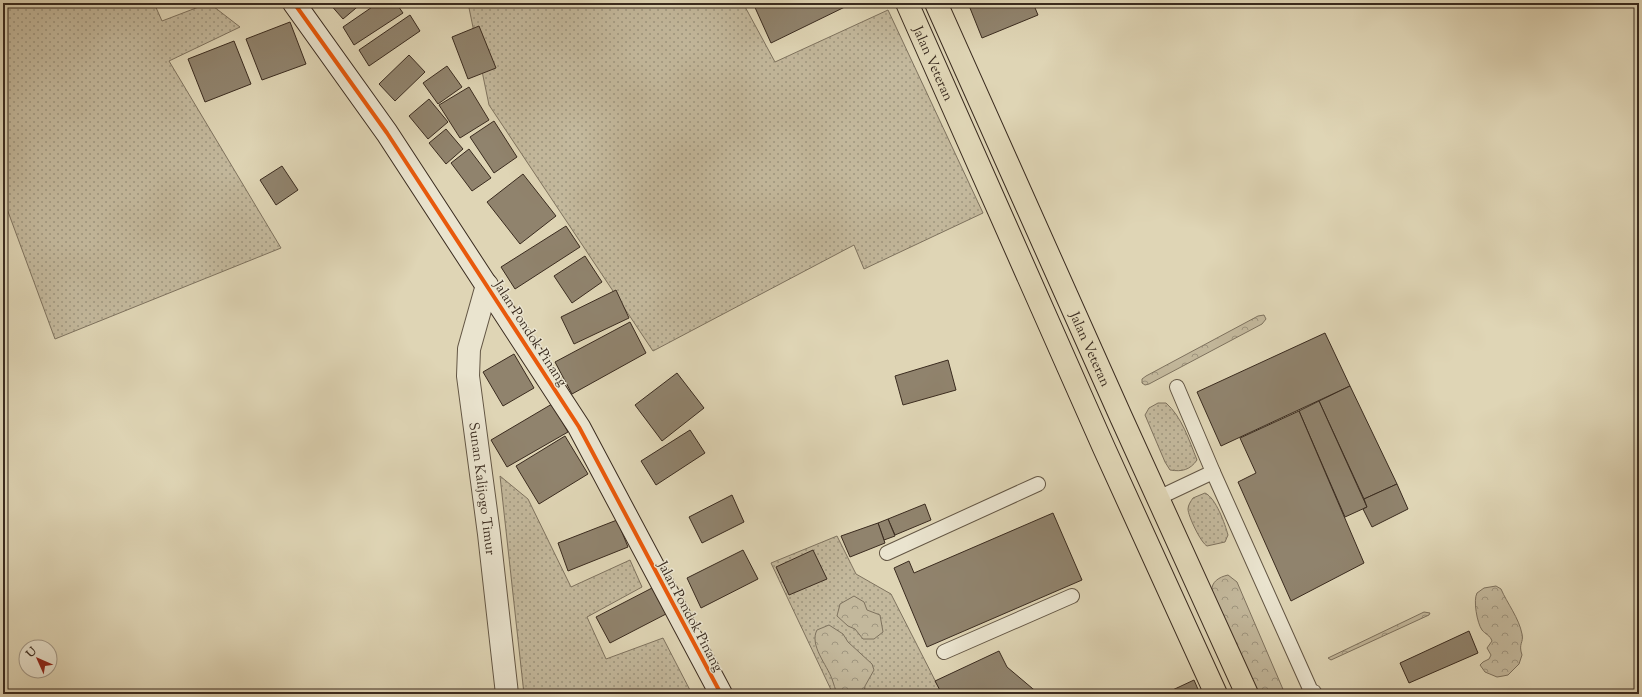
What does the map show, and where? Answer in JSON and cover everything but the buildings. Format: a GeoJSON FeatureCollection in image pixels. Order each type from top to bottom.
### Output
{"type":"FeatureCollection","features":[{"type":"Feature","properties":{"kind":"main road","name":"Jalan Veteran"},"geometry":{"type":"LineString","coordinates":[[907,3],[1104,448],[1216,694]]}},
{"type":"Feature","properties":{"kind":"main road","name":"Jalan Veteran"},"geometry":{"type":"LineString","coordinates":[[936,3],[1247,694]]}},
{"type":"Feature","properties":{"kind":"street","name":"Jalan Pondok Pinang"},"geometry":{"type":"LineString","coordinates":[[294,3],[388,133],[578,427],[721,694]]}},
{"type":"Feature","properties":{"kind":"street","name":"Sunan Kalijogo Timur"},"geometry":{"type":"LineString","coordinates":[[487,285],[469,349],[468,376],[489,534],[507,694]]}},
{"type":"Feature","properties":{"kind":"lane"},"geometry":{"type":"LineString","coordinates":[[1177,387],[1213,472],[1311,691],[1314,692]]}},
{"type":"Feature","properties":{"kind":"lane"},"geometry":{"type":"LineString","coordinates":[[1158,498],[1213,472]]}},
{"type":"Feature","properties":{"kind":"lane"},"geometry":{"type":"LineString","coordinates":[[887,552],[1038,484]]}},
{"type":"Feature","properties":{"kind":"lane"},"geometry":{"type":"LineString","coordinates":[[944,652],[1072,596]]}},
{"type":"Feature","properties":{"kind":"green space"},"geometry":{"type":"Polygon","coordinates":[[[3,3],[154,3],[162,21],[209,3],[240,27],[169,61],[281,248],[55,339],[3,198],[3,3]]]}},
{"type":"Feature","properties":{"kind":"green space"},"geometry":{"type":"Polygon","coordinates":[[[468,3],[743,3],[775,62],[888,10],[983,213],[864,269],[854,245],[653,351],[489,105],[468,3]]]}},
{"type":"Feature","properties":{"kind":"green space"},"geometry":{"type":"Polygon","coordinates":[[[1264,315],[1266,319],[1262,324],[1149,384],[1145,385],[1142,383],[1142,379],[1146,376],[1258,316],[1264,315]]]}},
{"type":"Feature","properties":{"kind":"green space"},"geometry":{"type":"Polygon","coordinates":[[[1158,403],[1166,403],[1172,409],[1181,422],[1188,437],[1197,460],[1192,466],[1185,470],[1170,470],[1165,462],[1145,415],[1149,408],[1158,403]]]}},
{"type":"Feature","properties":{"kind":"green space"},"geometry":{"type":"Polygon","coordinates":[[[500,476],[528,499],[571,587],[630,560],[642,587],[587,617],[606,659],[663,638],[692,694],[524,694],[500,476]]]}},
{"type":"Feature","properties":{"kind":"green space"},"geometry":{"type":"Polygon","coordinates":[[[1205,493],[1213,500],[1228,535],[1225,542],[1207,546],[1204,544],[1195,529],[1188,509],[1193,498],[1205,493]]]}},
{"type":"Feature","properties":{"kind":"green space"},"geometry":{"type":"Polygon","coordinates":[[[837,536],[856,574],[891,594],[942,694],[833,694],[771,563],[837,536]]]}},
{"type":"Feature","properties":{"kind":"green space"},"geometry":{"type":"Polygon","coordinates":[[[1228,575],[1237,582],[1285,694],[1255,694],[1212,591],[1216,580],[1228,575]]]}},
{"type":"Feature","properties":{"kind":"green space"},"geometry":{"type":"Polygon","coordinates":[[[1496,586],[1501,589],[1516,616],[1522,637],[1522,655],[1519,664],[1508,675],[1497,677],[1485,672],[1480,665],[1489,659],[1491,655],[1487,648],[1492,641],[1480,627],[1475,601],[1477,593],[1484,588],[1496,586]]]}},
{"type":"Feature","properties":{"kind":"green space"},"geometry":{"type":"Polygon","coordinates":[[[854,596],[864,602],[867,610],[880,615],[883,632],[874,639],[863,639],[855,629],[848,626],[837,616],[840,604],[854,596]]]}},
{"type":"Feature","properties":{"kind":"green space"},"geometry":{"type":"Polygon","coordinates":[[[1424,612],[1430,613],[1429,615],[1331,660],[1328,658],[1424,612]]]}},
{"type":"Feature","properties":{"kind":"green space"},"geometry":{"type":"Polygon","coordinates":[[[829,625],[843,634],[848,642],[872,664],[874,670],[865,686],[864,694],[837,694],[830,673],[815,642],[817,630],[829,625]]]}},
{"type":"Feature","properties":{"kind":"cycle path"},"geometry":{"type":"LineString","coordinates":[[294,3],[387,133],[579,427],[721,694]]}}]}
